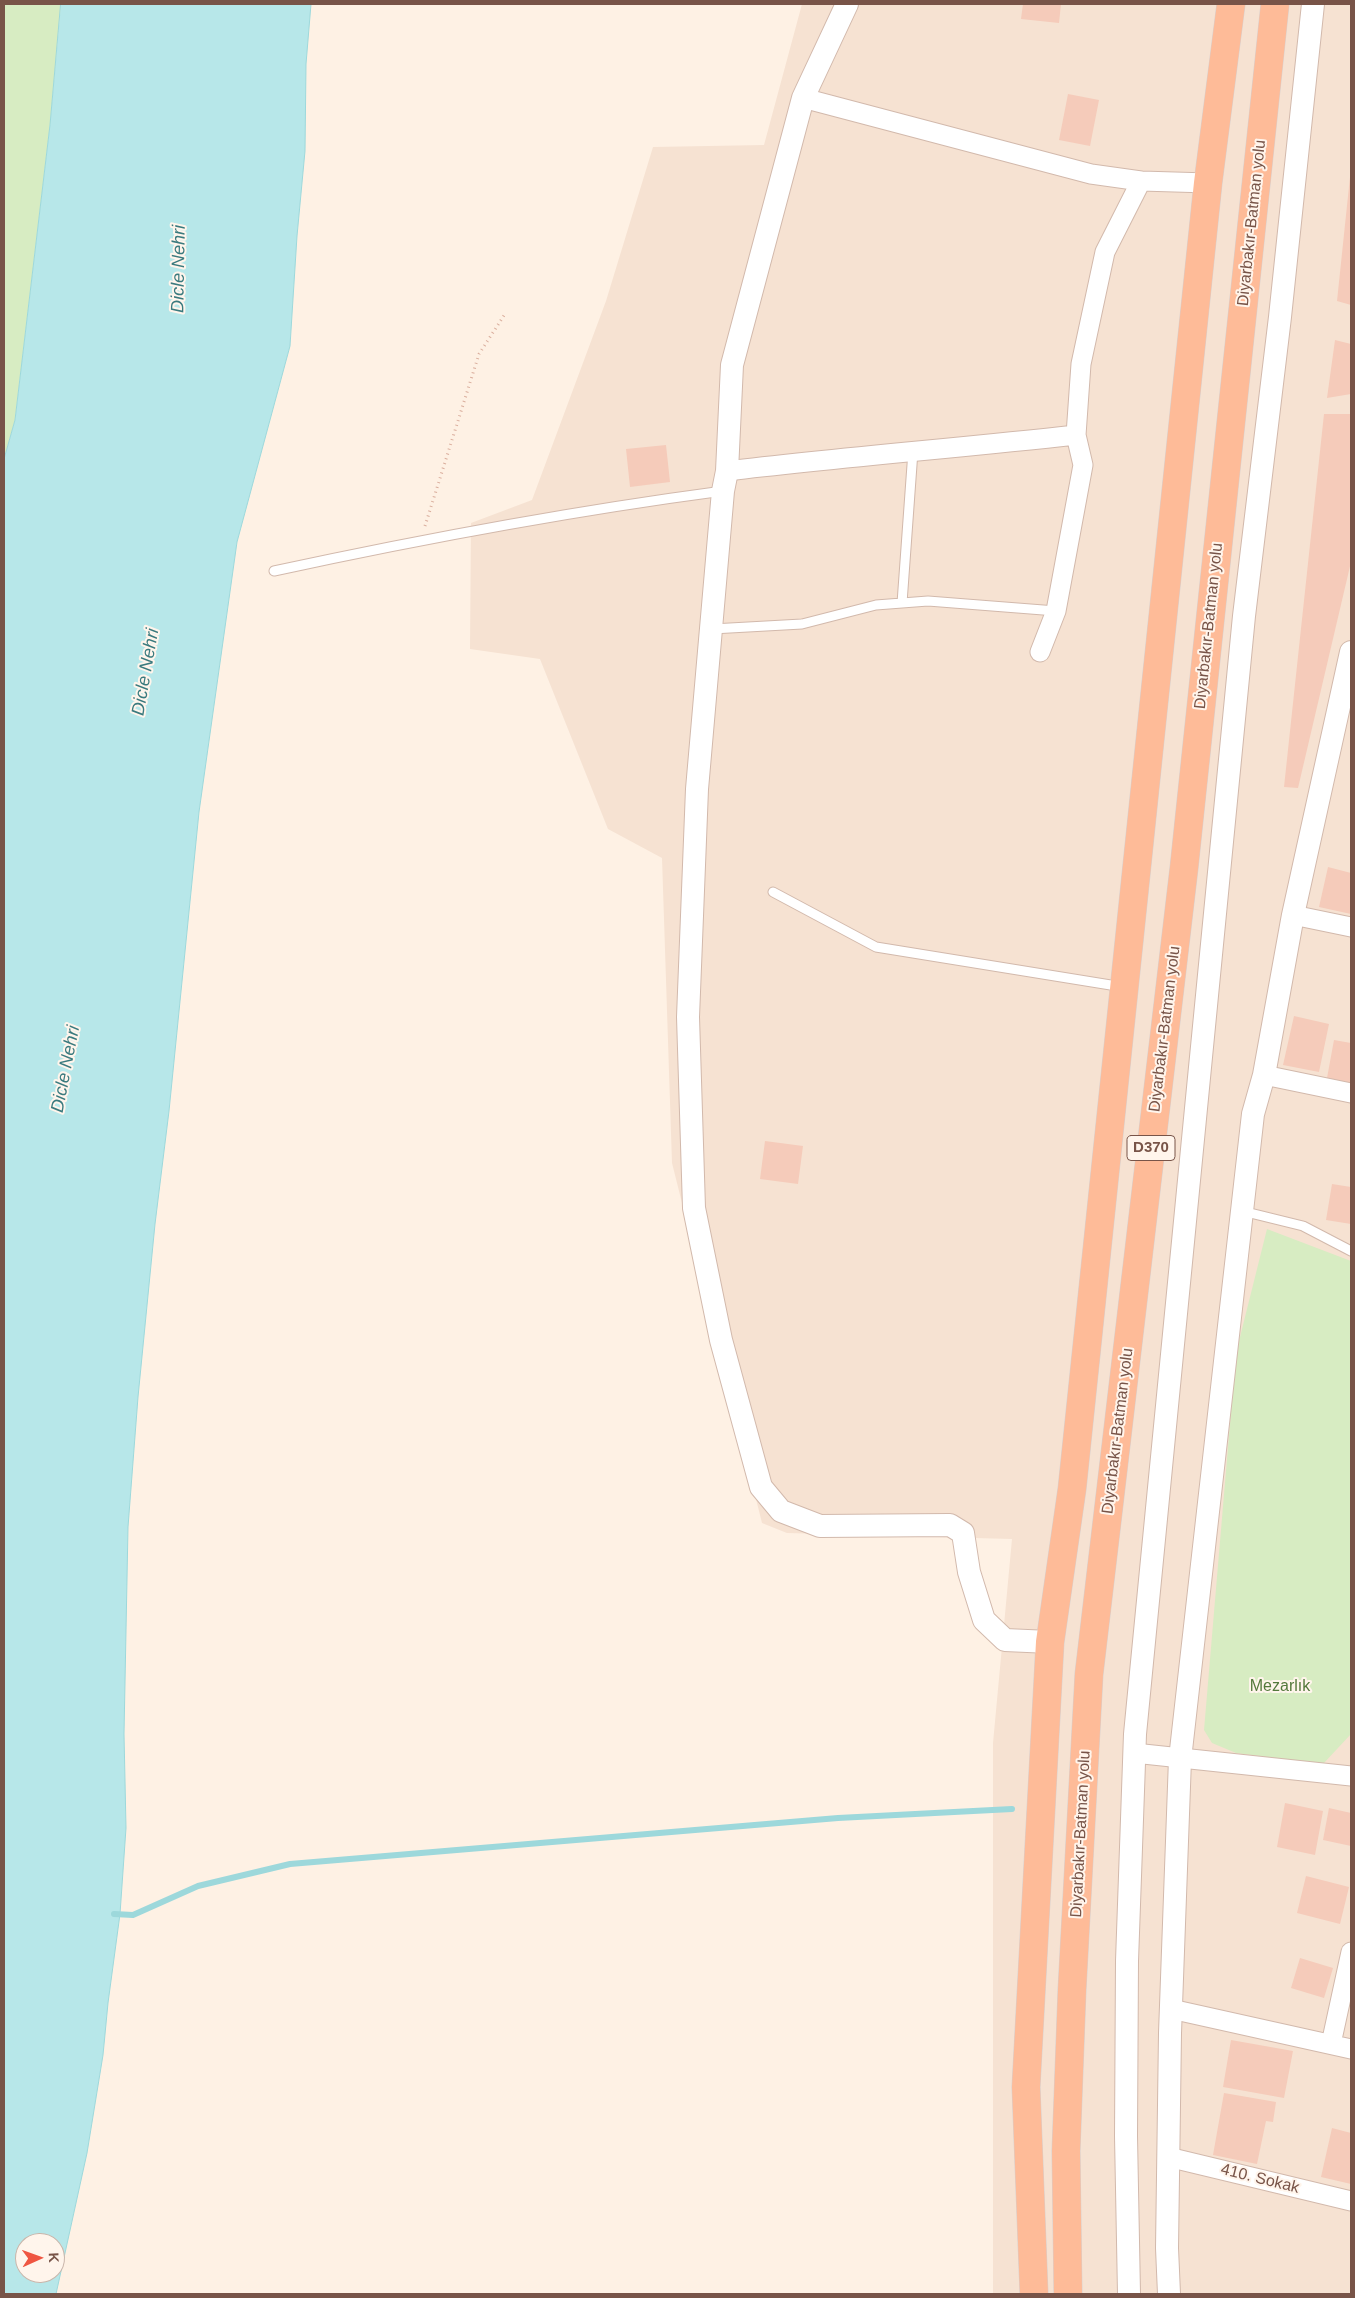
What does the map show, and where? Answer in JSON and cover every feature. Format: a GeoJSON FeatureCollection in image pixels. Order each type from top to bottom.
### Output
{"type":"FeatureCollection","features":[{"type":"Feature","properties":{"kind":"highway","name":"D370"},"geometry":{"type":"LineString","coordinates":[[1034,2294],[1026,2087],[1050,1642],[1072,1488],[1208,183],[1231,4]]}},
{"type":"Feature","properties":{"kind":"highway","name":"Diyarbakır-Batman yolu"},"geometry":{"type":"LineString","coordinates":[[1068,2294],[1066,2151],[1089,1674],[1184,868],[1275,4]]}},
{"type":"Feature","properties":{"kind":"street"},"geometry":{"type":"LineString","coordinates":[[847,4],[803,98],[732,365],[725,481],[697,789],[688,1016],[694,1208],[721,1340],[761,1487],[780,1511],[820,1526],[950,1526],[963,1533],[969,1572],[984,1620],[1005,1640],[1050,1642]]}},
{"type":"Feature","properties":{"kind":"street"},"geometry":{"type":"LineString","coordinates":[[1129,2294],[1126,2136],[1127,1971],[1134,1753],[1244,616],[1281,307],[1313,4]]}},
{"type":"Feature","properties":{"kind":"street"},"geometry":{"type":"LineString","coordinates":[[803,98],[1091,174],[1141,180],[1208,183]]}},
{"type":"Feature","properties":{"kind":"street"},"geometry":{"type":"LineString","coordinates":[[1040,652],[1056,611],[1083,465],[1076,435],[1081,364],[1105,252],[1141,180]]}},
{"type":"Feature","properties":{"kind":"street"},"geometry":{"type":"LineString","coordinates":[[725,481],[913,451],[1076,435]]}},
{"type":"Feature","properties":{"kind":"street"},"geometry":{"type":"LineString","coordinates":[[1169,2294],[1168,2157],[1171,2009],[1180,1759],[1253,1114],[1264,1075],[1293,915],[1351,652]]}},
{"type":"Feature","properties":{"kind":"street"},"geometry":{"type":"LineString","coordinates":[[1293,915],[1351,927]]}},
{"type":"Feature","properties":{"kind":"street"},"geometry":{"type":"LineString","coordinates":[[1264,1075],[1351,1093]]}},
{"type":"Feature","properties":{"kind":"street"},"geometry":{"type":"LineString","coordinates":[[1134,1753],[1180,1759],[1349,1773]]}},
{"type":"Feature","properties":{"kind":"street"},"geometry":{"type":"LineString","coordinates":[[1331,2044],[1351,1952]]}},
{"type":"Feature","properties":{"kind":"street"},"geometry":{"type":"LineString","coordinates":[[1171,2009],[1351,2049]]}},
{"type":"Feature","properties":{"kind":"street","name":"410. Sokak"},"geometry":{"type":"LineString","coordinates":[[1168,2157],[1351,2201]]}},
{"type":"Feature","properties":{"kind":"lane"},"geometry":{"type":"LineString","coordinates":[[902,603],[913,451]]}},
{"type":"Feature","properties":{"kind":"lane"},"geometry":{"type":"LineString","coordinates":[[274,571],[421,540],[615,506],[725,481]]}},
{"type":"Feature","properties":{"kind":"lane"},"geometry":{"type":"LineString","coordinates":[[711,629],[802,624],[876,605],[928,601],[1056,611]]}},
{"type":"Feature","properties":{"kind":"lane"},"geometry":{"type":"LineString","coordinates":[[773,892],[876,947],[1123,987]]}},
{"type":"Feature","properties":{"kind":"lane"},"geometry":{"type":"LineString","coordinates":[[1242,1211],[1303,1226],[1351,1251]]}},
{"type":"Feature","properties":{"kind":"path"},"geometry":{"type":"LineString","coordinates":[[421,540],[479,354],[505,314]]}},
{"type":"Feature","properties":{"kind":"shaded area"},"geometry":{"type":"Polygon","coordinates":[[[802,4],[1351,4],[1351,2294],[993,2294],[993,1743],[1012,1539],[787,1533],[762,1523],[672,1163],[662,858],[608,829],[540,659],[470,649],[471,523],[532,500],[606,301],[653,147],[764,145],[802,4]]]}},
{"type":"Feature","properties":{"kind":"green space"},"geometry":{"type":"Polygon","coordinates":[[[4,4],[61,4],[50,125],[15,420],[4,459],[4,4]]]}},
{"type":"Feature","properties":{"kind":"green space","name":"Mezarlık"},"geometry":{"type":"Polygon","coordinates":[[[1267,1229],[1351,1261],[1351,1734],[1323,1764],[1236,1753],[1212,1743],[1204,1730],[1236,1353],[1267,1229]]]}},
{"type":"Feature","properties":{"kind":"water","name":"Dicle Nehri"},"geometry":{"type":"Polygon","coordinates":[[[61,4],[311,4],[306,64],[305,151],[290,346],[237,542],[199,812],[169,1111],[155,1224],[138,1397],[128,1527],[124,1734],[126,1828],[120,1914],[103,2055],[87,2153],[65,2253],[65,2233],[15,2233],[15,2283],[58,2283],[56,2294],[4,2294],[4,459],[15,420],[50,125],[61,4]]]}},
{"type":"Feature","properties":{"kind":"building"},"geometry":{"type":"Polygon","coordinates":[[[1023,4],[1061,4],[1059,23],[1021,19],[1023,4]]]}},
{"type":"Feature","properties":{"kind":"building"},"geometry":{"type":"Polygon","coordinates":[[[1068,94],[1099,100],[1090,146],[1059,140],[1068,94]]]}},
{"type":"Feature","properties":{"kind":"building"},"geometry":{"type":"Polygon","coordinates":[[[1351,177],[1351,305],[1337,301],[1351,177]]]}},
{"type":"Feature","properties":{"kind":"building"},"geometry":{"type":"Polygon","coordinates":[[[1335,340],[1351,344],[1351,394],[1327,398],[1335,340]]]}},
{"type":"Feature","properties":{"kind":"building"},"geometry":{"type":"Polygon","coordinates":[[[1324,414],[1351,414],[1351,562],[1298,788],[1284,787],[1324,414]]]}},
{"type":"Feature","properties":{"kind":"building"},"geometry":{"type":"Polygon","coordinates":[[[666,445],[670,482],[630,487],[626,449],[666,445]]]}},
{"type":"Feature","properties":{"kind":"building"},"geometry":{"type":"Polygon","coordinates":[[[1328,867],[1351,873],[1351,914],[1319,907],[1328,867]]]}},
{"type":"Feature","properties":{"kind":"building"},"geometry":{"type":"Polygon","coordinates":[[[1294,1016],[1329,1024],[1319,1072],[1283,1065],[1294,1016]]]}},
{"type":"Feature","properties":{"kind":"building"},"geometry":{"type":"Polygon","coordinates":[[[1334,1040],[1351,1043],[1351,1083],[1327,1078],[1334,1040]]]}},
{"type":"Feature","properties":{"kind":"building"},"geometry":{"type":"Polygon","coordinates":[[[765,1141],[803,1146],[798,1184],[760,1179],[765,1141]]]}},
{"type":"Feature","properties":{"kind":"building"},"geometry":{"type":"Polygon","coordinates":[[[1332,1184],[1351,1187],[1351,1224],[1326,1220],[1332,1184]]]}},
{"type":"Feature","properties":{"kind":"building"},"geometry":{"type":"Polygon","coordinates":[[[1285,1803],[1323,1811],[1315,1855],[1277,1847],[1285,1803]]]}},
{"type":"Feature","properties":{"kind":"building"},"geometry":{"type":"Polygon","coordinates":[[[1329,1808],[1351,1813],[1351,1846],[1323,1840],[1329,1808]]]}},
{"type":"Feature","properties":{"kind":"building"},"geometry":{"type":"Polygon","coordinates":[[[1306,1876],[1349,1887],[1340,1924],[1297,1913],[1306,1876]]]}},
{"type":"Feature","properties":{"kind":"building"},"geometry":{"type":"Polygon","coordinates":[[[1300,1958],[1333,1968],[1324,1998],[1291,1988],[1300,1958]]]}},
{"type":"Feature","properties":{"kind":"building"},"geometry":{"type":"Polygon","coordinates":[[[1231,2040],[1293,2051],[1284,2098],[1223,2087],[1231,2040]]]}},
{"type":"Feature","properties":{"kind":"building"},"geometry":{"type":"Polygon","coordinates":[[[1224,2093],[1276,2102],[1273,2122],[1266,2121],[1257,2164],[1213,2155],[1224,2093]]]}},
{"type":"Feature","properties":{"kind":"building"},"geometry":{"type":"Polygon","coordinates":[[[1332,2128],[1351,2133],[1351,2184],[1321,2177],[1332,2128]]]}},
{"type":"Feature","properties":{"kind":"waterway"},"geometry":{"type":"LineString","coordinates":[[114,1914],[133,1915],[198,1886],[290,1864],[838,1818],[1012,1809]]}}]}
